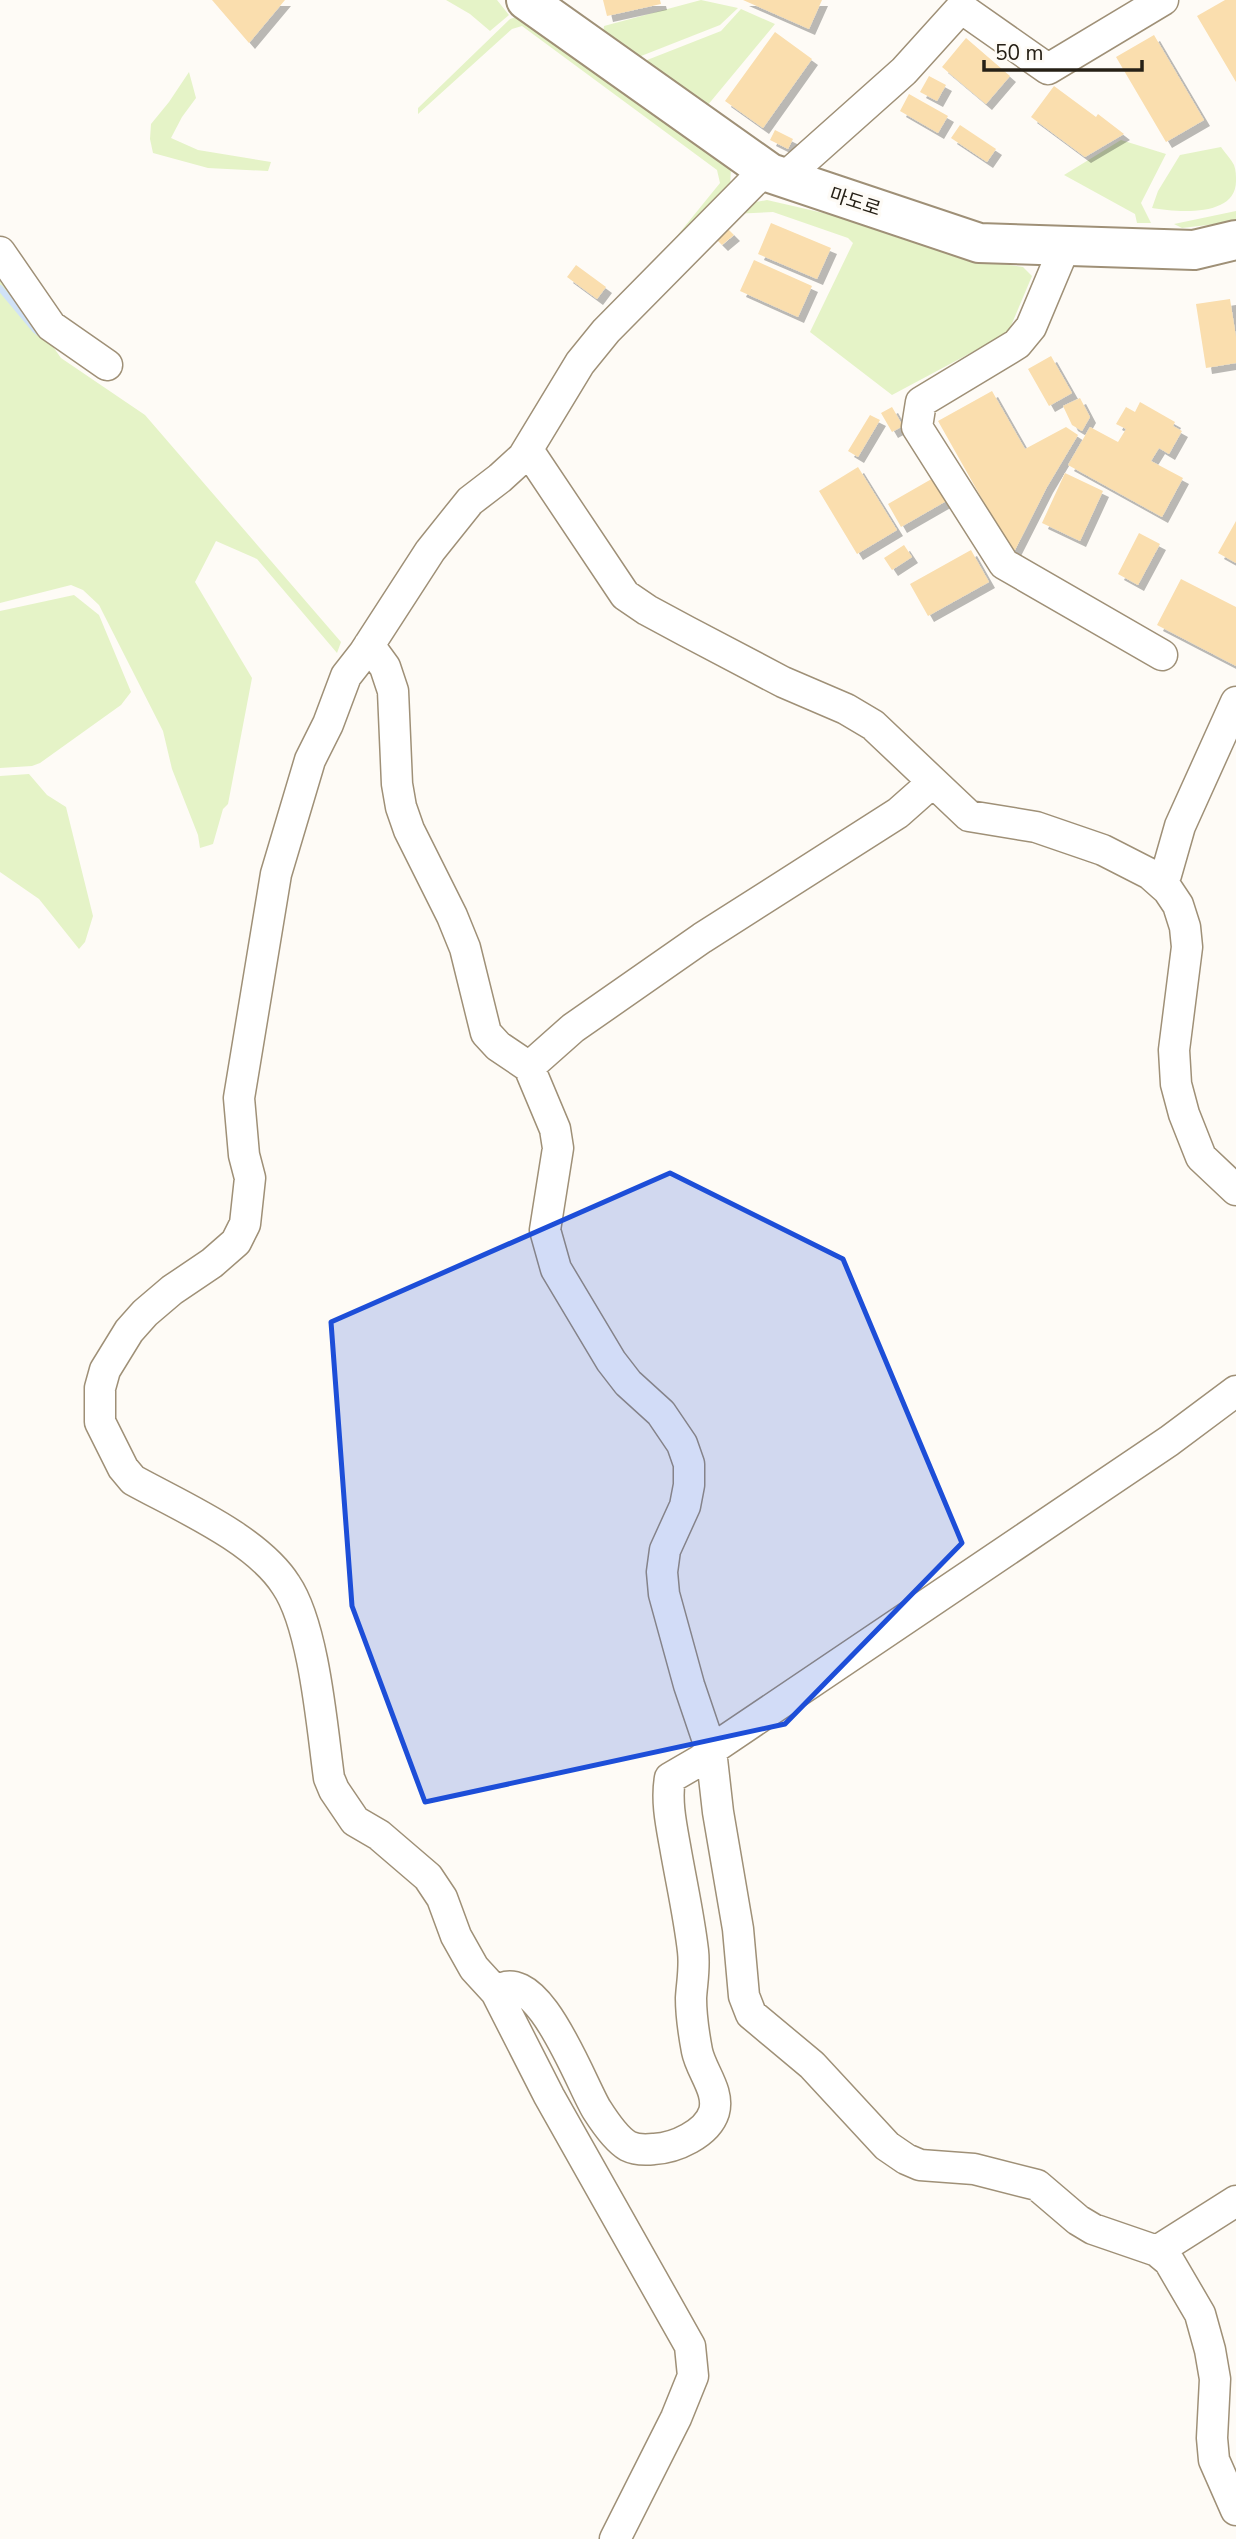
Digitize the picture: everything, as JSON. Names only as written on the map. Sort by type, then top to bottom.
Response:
[{"type":"main road","name":"마도로","points":[[526,0],[775,174],[979,243],[1194,250],[1236,240]]},
{"type":"street","points":[[615,2539],[689,2387],[693,2376],[690,2346],[550,2096],[496,1992],[474,1968],[456,1936],[442,1898],[428,1877],[379,1835],[355,1821],[334,1790],[329,1778],[307,1641],[296,1605],[286,1584],[269,1564],[233,1535],[132,1480],[100,1422],[100,1388],[106,1370],[145,1312],[172,1290],[212,1264],[236,1242],[245,1224],[250,1178],[244,1155],[239,1098],[276,874],[310,761],[346,677],[430,551],[470,502],[500,478],[528,450],[580,363],[711,222],[904,71],[961,8],[1048,69],[1163,0]]},
{"type":"street","points":[[1065,246],[1031,327],[1017,344],[922,402],[917,427],[1004,564],[1162,654]]},
{"type":"street","points":[[0,252],[51,326],[107,365]]},
{"type":"street","points":[[528,450],[625,595],[647,610],[783,682],[846,709],[873,724],[969,816],[1036,827],[1103,850],[1150,874],[1168,890],[1178,905],[1187,947],[1174,1051],[1179,1094],[1184,1114],[1202,1157],[1236,1190]]},
{"type":"street","points":[[369,645],[385,667],[393,691],[397,784],[409,830],[465,948],[486,1033],[498,1046],[529,1067],[555,1129],[558,1148],[545,1230],[556,1269],[611,1361],[628,1383],[661,1413],[682,1444],[689,1464],[685,1506],[666,1550],[662,1572],[664,1594],[711,1750],[718,1812],[738,1929],[744,1996],[751,2014],[812,2066],[887,2146],[906,2159],[920,2165],[974,2169],[1037,2185],[1078,2220],[1093,2229],[1157,2251],[1169,2261],[1199,2314],[1210,2350],[1215,2379],[1212,2438],[1214,2460],[1236,2510]]},
{"type":"street","points":[[1158,881],[1166,875],[1180,826],[1236,702]]},
{"type":"street","points":[[529,1067],[573,1028],[702,938],[898,813],[933,782]]},
{"type":"street","points":[[496,1992],[506,1987],[521,1990],[551,2018],[596,2109],[629,2147],[640,2150],[663,2149],[684,2142],[703,2127],[713,2114],[715,2102],[697,2054],[691,1999],[695,1976],[693,1951],[670,1814],[670,1778],[701,1760],[711,1750],[1169,1440],[1236,1391]]},
{"type":"street","points":[[1157,2251],[1236,2201]]},
{"type":"highlighted area","points":[[670,1173],[843,1259],[962,1543],[785,1724],[425,1802],[352,1606],[331,1322]]},
{"type":"green space","points":[[446,0],[497,0],[509,15],[490,31],[470,14]]},
{"type":"green space","points":[[701,0],[738,8],[720,25],[636,58],[603,34],[604,26]]},
{"type":"green space","points":[[741,9],[775,24],[707,106],[642,62],[721,31]]},
{"type":"green space","points":[[519,16],[731,168],[730,188],[664,252],[720,183],[717,170],[522,26],[512,29],[418,114],[418,108],[510,19]]},
{"type":"green space","points":[[189,72],[196,98],[171,138],[198,150],[271,162],[268,171],[208,168],[153,153],[151,124]]},
{"type":"green space","points":[[1121,140],[1166,154],[1141,203],[1151,223],[1137,223],[1135,214],[1064,175]]},
{"type":"green space","points":[[1221,147],[1233,163],[1236,173],[1233,193],[1226,201],[1203,210],[1152,208],[1158,191],[1180,155]]},
{"type":"green space","points":[[767,200],[936,239],[989,262],[1023,267],[1032,276],[1008,333],[892,395],[810,332],[853,243],[848,238],[773,212],[732,214],[750,203]]},
{"type":"green space","points":[[1236,211],[1236,221],[1233,222],[1182,228],[1174,224]]},
{"type":"green space","points":[[0,278],[13,290],[61,358],[145,415],[341,642],[337,653],[257,559],[216,541],[195,582],[252,678],[228,804],[223,809],[213,844],[200,848],[198,835],[172,769],[163,731],[99,605],[83,590],[71,585],[0,603]]},
{"type":"green space","points":[[74,595],[99,615],[131,692],[121,705],[40,763],[0,768],[0,611]]},
{"type":"green space","points":[[29,774],[47,795],[66,807],[93,916],[85,942],[79,949],[39,899],[0,872],[0,776]]},
{"type":"building","points":[[212,0],[285,0],[249,43]]},
{"type":"building","points":[[603,0],[660,0],[661,4],[607,16]]},
{"type":"building","points":[[743,0],[822,0],[809,29]]},
{"type":"building","points":[[1225,0],[1236,0],[1236,82],[1197,16]]},
{"type":"building","points":[[775,32],[812,59],[763,128],[725,101]]},
{"type":"building","points":[[1154,35],[1204,120],[1166,142],[1116,57]]},
{"type":"building","points":[[966,38],[1010,76],[986,104],[942,67]]},
{"type":"building","points":[[929,76],[946,85],[937,101],[920,92]]},
{"type":"building","points":[[1054,86],[1124,134],[1085,157],[1031,117]]},
{"type":"building","points":[[909,94],[948,116],[938,133],[900,111]]},
{"type":"building","points":[[960,125],[996,149],[987,162],[951,138]]},
{"type":"building","points":[[775,130],[793,139],[788,149],[770,140]]},
{"type":"building","points":[[771,223],[831,248],[817,279],[758,254]]},
{"type":"building","points":[[728,229],[734,235],[722,245],[716,239]]},
{"type":"building","points":[[754,260],[812,286],[798,317],[740,291]]},
{"type":"building","points":[[576,265],[606,287],[597,299],[567,277]]},
{"type":"building","points":[[1230,299],[1236,337],[1236,363],[1206,368],[1196,304]]},
{"type":"building","points":[[1051,356],[1072,393],[1049,406],[1028,369]]},
{"type":"building","points":[[992,391],[1025,449],[1066,427],[1078,435],[1047,487],[1013,554],[938,421]]},
{"type":"building","points":[[1080,398],[1090,417],[1082,431],[1072,425],[1063,406]]},
{"type":"building","points":[[1140,402],[1175,422],[1173,426],[1182,431],[1169,454],[1159,448],[1151,461],[1183,478],[1162,517],[1068,465],[1090,427],[1118,442],[1126,429],[1116,424],[1126,407],[1135,412]]},
{"type":"building","points":[[892,407],[903,426],[892,432],[881,413]]},
{"type":"building","points":[[870,415],[880,420],[858,457],[848,451]]},
{"type":"building","points":[[858,467],[897,530],[857,554],[819,491]]},
{"type":"building","points":[[1065,473],[1103,491],[1080,541],[1042,523]]},
{"type":"building","points":[[935,477],[948,500],[901,527],[888,504]]},
{"type":"building","points":[[1236,521],[1236,563],[1218,553]]},
{"type":"building","points":[[1139,533],[1160,544],[1138,585],[1118,574]]},
{"type":"building","points":[[904,545],[912,557],[892,570],[884,558]]},
{"type":"building","points":[[971,550],[989,582],[928,616],[910,584]]},
{"type":"building","points":[[1181,579],[1236,607],[1236,666],[1157,625]]},
{"type":"waterway","points":[[0,288],[43,336]]}]
